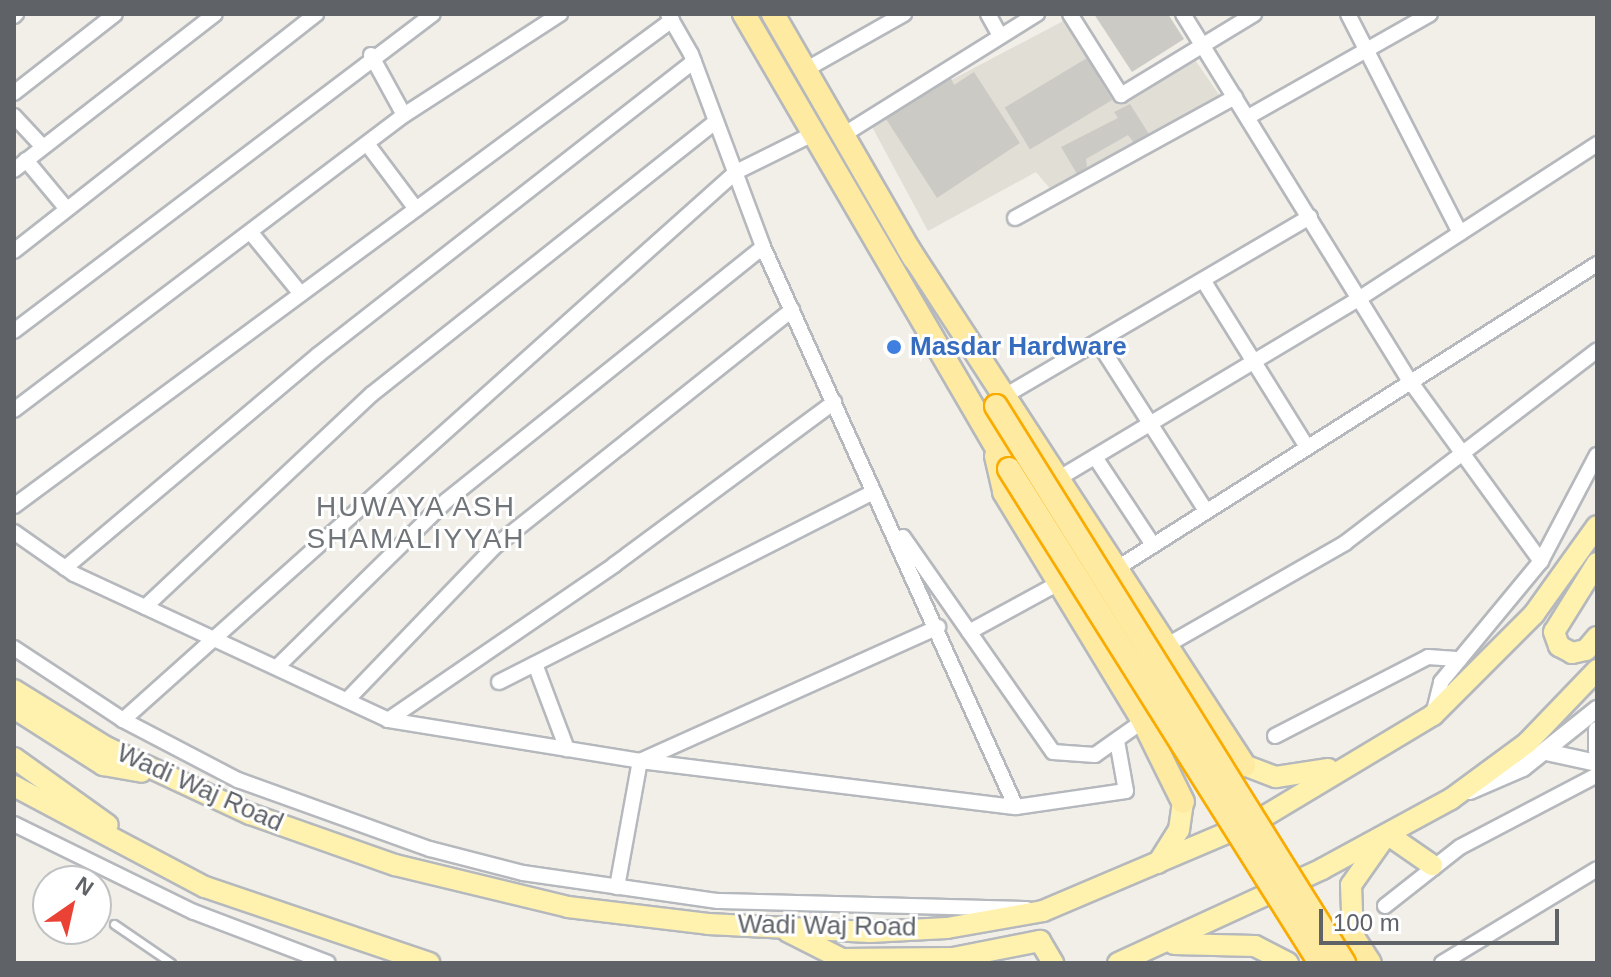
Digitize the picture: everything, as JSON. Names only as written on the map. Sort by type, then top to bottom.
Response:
[{"type":"highway","points":[[744,14],[993,443],[1320,963]]},
{"type":"highway","points":[[773,14],[908,248],[1344,963]]},
{"type":"highway","points":[[1002,400],[1061,477],[1244,765]]},
{"type":"highway","points":[[993,443],[1004,492],[1057,584],[1143,721],[1183,802]]},
{"type":"highway","points":[[1353,937],[1370,963]]},
{"type":"main road","name":"Wadi Waj Road","points":[[14,690],[106,747],[250,814],[395,865],[568,907],[780,927],[947,928],[1043,911],[1260,819],[1433,715],[1534,614],[1597,526]]},
{"type":"main road","points":[[1597,563],[1554,632],[1559,646],[1572,653],[1586,650],[1597,637]]},
{"type":"main road","points":[[1118,963],[1141,958],[1451,799],[1538,733],[1597,670]]},
{"type":"main road","points":[[14,708],[103,765],[173,778]]},
{"type":"main road","points":[[14,758],[148,857]]},
{"type":"main road","points":[[1244,765],[1276,777],[1351,762]]},
{"type":"main road","points":[[14,786],[205,887],[429,963]]},
{"type":"main road","points":[[1158,863],[1179,830],[1183,802]]},
{"type":"main road","points":[[1387,834],[1432,865]]},
{"type":"main road","points":[[1353,937],[1351,885],[1387,834]]},
{"type":"main road","points":[[780,927],[842,959],[953,958],[1040,941],[1053,963]]},
{"type":"main road","points":[[1166,944],[1255,946],[1288,963]]},
{"type":"street","points":[[14,93],[115,14]]},
{"type":"street","points":[[14,170],[215,14]]},
{"type":"street","points":[[14,251],[316,14]]},
{"type":"street","points":[[14,331],[371,55],[433,14]]},
{"type":"street","points":[[14,410],[252,234],[404,115],[560,14]]},
{"type":"street","points":[[805,70],[904,14]]},
{"type":"street","points":[[988,14],[999,34]]},
{"type":"street","points":[[843,135],[999,34],[1037,14]]},
{"type":"street","points":[[1070,14],[1121,95],[1254,14]]},
{"type":"street","points":[[1183,14],[1410,381],[1541,561]]},
{"type":"street","points":[[1348,14],[1460,233]]},
{"type":"street","points":[[1248,117],[1430,14]]},
{"type":"street","points":[[14,506],[670,17],[694,61],[763,247],[938,627],[1016,807]]},
{"type":"street","points":[[371,55],[404,115]]},
{"type":"street","points":[[65,568],[318,355],[694,61]]},
{"type":"street","points":[[1015,218],[1235,97]]},
{"type":"street","points":[[14,116],[43,147]]},
{"type":"street","points":[[145,607],[372,394],[716,121]]},
{"type":"street","points":[[123,720],[211,637],[736,172],[813,134]]},
{"type":"street","points":[[1061,477],[1360,298],[1597,144]]},
{"type":"street","points":[[368,145],[416,209]]},
{"type":"street","points":[[26,160],[66,208]]},
{"type":"street","points":[[1002,400],[1310,217]]},
{"type":"street","points":[[252,234],[301,294]]},
{"type":"street","points":[[277,667],[446,501],[763,247]]},
{"type":"street","points":[[1119,567],[1597,264]]},
{"type":"street","points":[[1203,280],[1307,447]]},
{"type":"street","points":[[347,700],[494,547],[792,310]]},
{"type":"street","points":[[1098,342],[1206,511]]},
{"type":"street","points":[[1169,644],[1345,543],[1597,350]]},
{"type":"street","points":[[388,720],[614,565],[834,402]]},
{"type":"street","points":[[1433,715],[1441,682],[1541,561],[1597,455]]},
{"type":"street","points":[[1095,457],[1153,545]]},
{"type":"street","points":[[877,497],[1053,752],[1095,755],[1143,721]]},
{"type":"street","points":[[499,682],[877,497]]},
{"type":"street","points":[[14,532],[65,568],[388,720],[640,761],[1016,807],[1126,791],[1117,741]]},
{"type":"street","points":[[969,632],[1057,584]]},
{"type":"street","points":[[640,761],[938,627]]},
{"type":"street","points":[[14,648],[123,720],[238,780],[331,816],[510,870],[617,887],[823,908],[953,903],[1043,911]]},
{"type":"street","points":[[1275,736],[1428,657],[1460,659]]},
{"type":"street","points":[[535,664],[567,749]]},
{"type":"street","points":[[1451,799],[1546,752],[1597,709]]},
{"type":"street","points":[[1597,730],[1597,751]]},
{"type":"street","points":[[1546,752],[1597,763]]},
{"type":"street","points":[[617,887],[640,761]]},
{"type":"street","points":[[1385,906],[1432,865],[1597,775]]},
{"type":"street","points":[[14,824],[276,947],[328,963]]},
{"type":"street","points":[[1442,963],[1597,869]]},
{"type":"street","points":[[276,947],[293,963]]},
{"type":"lane","points":[[114,924],[171,963]]},
{"type":"shaded area","points":[[1065,20],[1119,102],[1195,60],[1220,96],[1053,192],[1036,172],[928,231],[870,123]]},
{"type":"building","points":[[1094,14],[1168,14],[1184,39],[1132,72]]},
{"type":"building","points":[[1087,58],[1112,100],[1030,149],[1005,107]]},
{"type":"building","points":[[974,72],[1020,143],[937,198],[886,119],[951,78],[954,85]]},
{"type":"building","points":[[1130,104],[1149,134],[1134,143],[1128,135],[1086,159],[1087,167],[1077,174],[1061,147],[1118,118],[1114,112]]},
{"type":"place","name":"Masdar Hardware","points":[[894,347]]},
{"type":"district","name":"HUWAYA ASH SHAMALIYYAH","points":[[416,523]]}]
